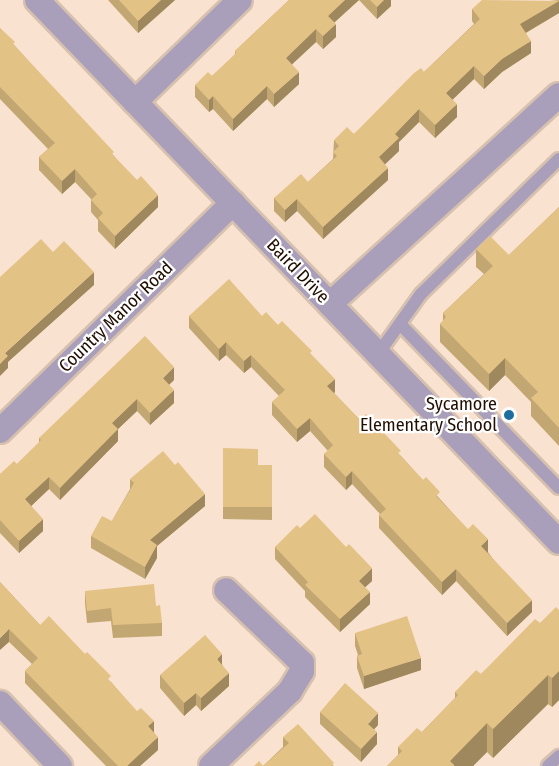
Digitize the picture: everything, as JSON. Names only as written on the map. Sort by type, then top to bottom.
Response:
[{"type":"street","name":"Baird Drive","points":[[37,0],[559,542]]},
{"type":"street","points":[[135,102],[240,0]]},
{"type":"street","points":[[330,304],[559,95]]},
{"type":"street","name":"Country Manor Road","points":[[0,431],[233,203]]},
{"type":"street","points":[[211,766],[290,691],[302,671],[302,663],[226,590]]},
{"type":"street","points":[[0,703],[60,766]]},
{"type":"lane","points":[[378,354],[421,294],[559,159]]},
{"type":"lane","points":[[400,324],[559,488]]},
{"type":"lane","points":[[549,766],[559,756]]},
{"type":"building","points":[[119,0],[161,0],[138,21]]},
{"type":"building","points":[[289,0],[345,0],[328,16],[336,24],[323,36],[316,29],[286,58],[299,72],[274,94],[267,86],[233,119],[213,96],[209,100],[195,85],[208,72],[212,76]]},
{"type":"building","points":[[370,0],[384,0],[377,7]]},
{"type":"building","points":[[482,0],[559,1],[520,24],[531,41],[502,59],[484,76],[474,66],[446,93],[457,104],[435,125],[419,109],[395,134],[399,138],[379,157],[388,168],[323,227],[297,199],[285,210],[274,198],[301,174],[308,182],[337,156],[333,152],[339,146],[334,140],[347,127],[354,134],[414,73],[421,68],[424,72],[480,19],[472,9]]},
{"type":"building","points":[[0,28],[114,152],[112,154],[137,180],[141,176],[158,195],[115,236],[98,218],[103,213],[91,200],[97,194],[75,169],[62,181],[39,157],[55,143],[0,87]]},
{"type":"building","points":[[559,207],[559,428],[531,398],[538,392],[505,358],[489,374],[440,324],[446,317],[443,313],[493,266],[476,249],[490,236],[509,255]]},
{"type":"building","points":[[41,239],[53,252],[64,241],[94,272],[5,353],[8,356],[0,364],[0,277]]},
{"type":"building","points":[[229,279],[262,316],[266,312],[278,325],[282,321],[312,351],[310,353],[335,379],[327,386],[360,420],[366,414],[401,451],[398,453],[423,480],[426,477],[440,492],[436,496],[468,529],[473,524],[488,539],[481,546],[532,600],[507,623],[456,569],[442,582],[379,515],[386,509],[352,471],[346,477],[324,454],[333,445],[310,418],[297,429],[272,402],[285,390],[251,355],[244,361],[226,342],[219,349],[189,316]]},
{"type":"building","points":[[145,336],[174,367],[163,378],[174,390],[150,413],[137,399],[112,423],[118,429],[60,488],[49,477],[25,499],[43,519],[19,541],[0,520],[0,474],[14,461],[17,464],[41,440],[39,438]]},
{"type":"building","points":[[223,448],[258,449],[258,465],[272,465],[272,507],[223,507]]},
{"type":"building","points":[[163,451],[175,465],[178,462],[205,494],[150,540],[157,545],[145,567],[91,536],[102,516],[112,521],[134,483],[130,479]]},
{"type":"building","points":[[315,514],[346,547],[349,544],[372,568],[359,581],[370,592],[340,619],[305,585],[308,582],[275,547],[297,525],[300,528]]},
{"type":"building","points":[[0,582],[40,625],[49,616],[85,654],[87,652],[111,676],[108,679],[137,711],[141,708],[154,721],[148,726],[158,737],[127,766],[118,766],[25,671],[38,658],[9,629],[0,638]]},
{"type":"building","points":[[154,584],[156,606],[160,605],[162,623],[113,625],[111,608],[87,611],[85,591]]},
{"type":"building","points":[[556,607],[559,610],[559,671],[552,678],[548,675],[493,729],[487,723],[450,761],[454,766],[387,766],[402,751],[398,747],[417,728],[422,732],[458,695],[455,692],[476,670],[481,674],[535,619],[540,623]]},
{"type":"building","points":[[407,616],[421,658],[364,676],[357,656],[362,654],[355,633]]},
{"type":"building","points":[[205,635],[222,654],[217,659],[229,673],[201,698],[196,693],[184,703],[160,675]]},
{"type":"building","points":[[345,683],[378,713],[368,724],[377,732],[361,749],[320,712]]},
{"type":"building","points":[[298,724],[334,763],[331,766],[263,766],[289,743],[283,737]]},
{"type":"place","name":"Sycamore Elementary School","points":[[509,415]]}]
